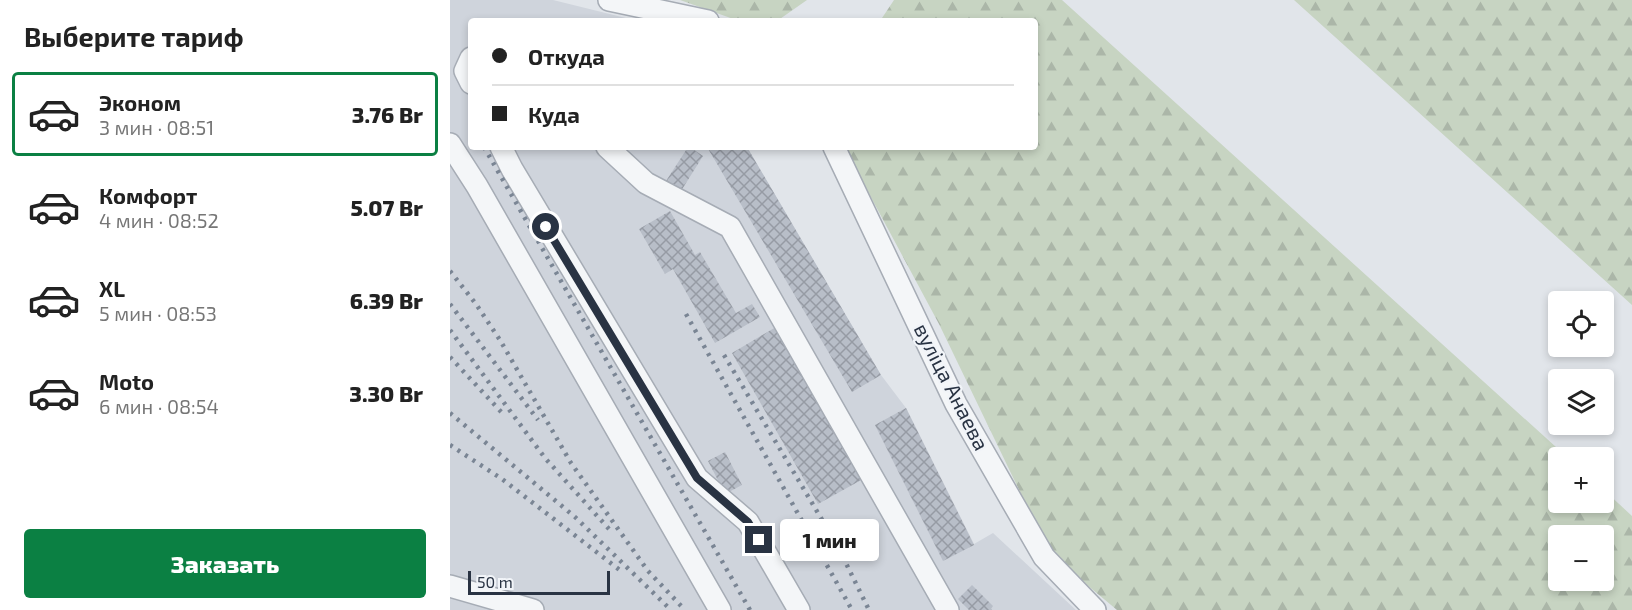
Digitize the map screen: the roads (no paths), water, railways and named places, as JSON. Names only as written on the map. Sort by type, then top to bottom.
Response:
[{"type":"lane","points":[[609,0],[694,18]]},
{"type":"lane","points":[[450,144],[477,186],[720,610]]},
{"type":"lane","points":[[502,150],[697,478],[748,522],[800,610]]},
{"type":"lane","name":"вуліца Анаева","points":[[835,150],[962,414],[1044,557],[1095,610]]},
{"type":"lane","points":[[629,155],[646,183],[730,226],[948,610]]},
{"type":"lane","points":[[450,586],[533,610]]},
{"type":"railway","points":[[486,150],[750,610]]},
{"type":"railway","points":[[450,271],[500,340],[571,463],[648,571],[685,610]]},
{"type":"railway","points":[[450,304],[538,420]]},
{"type":"railway","points":[[686,314],[852,610]]},
{"type":"railway","points":[[450,330],[545,458],[609,529]]},
{"type":"railway","points":[[724,355],[837,545],[869,610]]},
{"type":"railway","points":[[450,357],[505,416]]},
{"type":"railway","points":[[450,413],[575,517],[671,610]]},
{"type":"railway","points":[[450,445],[502,479],[621,571]]}]
